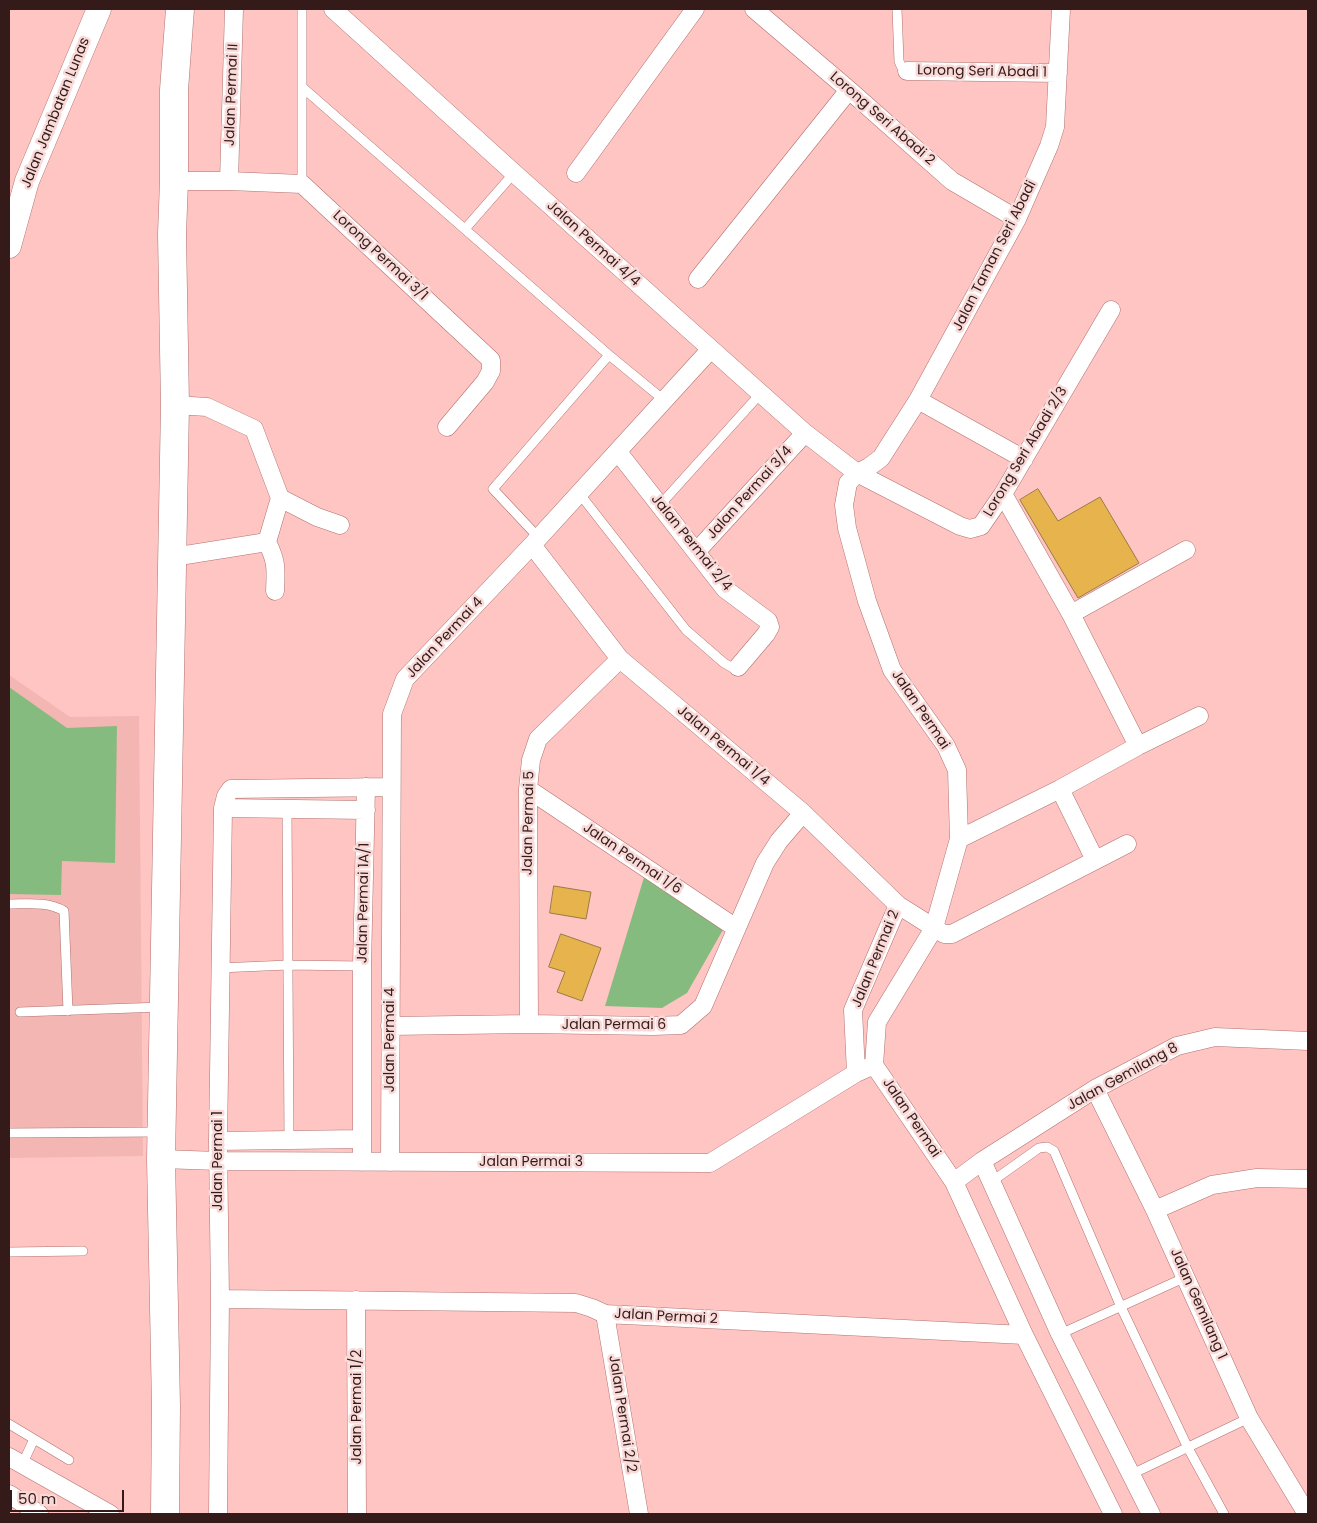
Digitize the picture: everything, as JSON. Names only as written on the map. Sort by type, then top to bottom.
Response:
[{"type":"main road","name":"Jalan Jambatan Lunas","points":[[9,246],[27,181],[99,9]]},
{"type":"main road","points":[[165,1514],[166,1406],[161,1132],[175,405],[172,234],[174,90],[180,9]]},
{"type":"street","name":"Jalan Permai II","points":[[229,181],[234,9]]},
{"type":"street","name":"Jalan Permai 4/4","points":[[333,9],[710,350],[761,393],[804,433],[857,473]]},
{"type":"street","points":[[576,173],[695,9]]},
{"type":"street","name":"Lorong Seri Abadi 2","points":[[754,9],[952,181],[1017,219]]},
{"type":"street","name":"Jalan Taman Seri Abadi","points":[[857,473],[881,458],[918,400],[1017,219],[1049,146],[1055,127],[1061,9]]},
{"type":"street","name":"Lorong Seri Abadi 1","points":[[906,72],[1058,73]]},
{"type":"street","points":[[698,278],[849,90]]},
{"type":"street","points":[[174,181],[302,184]]},
{"type":"street","name":"Lorong Permai 3/1","points":[[302,184],[491,360],[491,371],[485,382],[447,428]]},
{"type":"street","name":"Lorong Seri Abadi 2/3","points":[[857,473],[960,526],[970,529],[980,526],[1003,494],[1110,310]]},
{"type":"street","name":"Jalan Permai 4","points":[[390,1162],[392,714],[405,680],[618,452],[710,350]]},
{"type":"street","points":[[918,400],[1024,459]]},
{"type":"street","points":[[175,405],[207,406],[254,429],[280,498],[267,542],[273,553],[276,566],[274,592]]},
{"type":"street","name":"Jalan Permai 3/4","points":[[696,552],[804,433]]},
{"type":"street","name":"Jalan Permai 2/4","points":[[618,452],[725,589],[768,620],[770,627],[766,634],[738,667]]},
{"type":"street","name":"Jalan Permai","points":[[857,473],[848,483],[844,505],[847,528],[867,601],[892,670],[946,746],[957,770],[958,839],[934,928],[877,1022],[874,1065],[954,1182],[1024,1335],[1113,1514]]},
{"type":"street","points":[[1003,494],[1072,614],[1138,746]]},
{"type":"street","points":[[280,498],[340,525]]},
{"type":"street","name":"Jalan Permai 1/4","points":[[535,541],[620,659],[803,813],[898,905],[934,928]]},
{"type":"street","points":[[173,557],[267,542]]},
{"type":"street","points":[[1072,614],[1186,550]]},
{"type":"street","name":"Jalan Permai 5","points":[[528,1024],[528,789],[531,760],[538,739],[620,659]]},
{"type":"street","points":[[958,839],[1060,789],[1138,746],[1199,716]]},
{"type":"street","points":[[366,810],[223,808],[226,796],[231,789],[391,786]]},
{"type":"street","name":"Jalan Permai 1A/1","points":[[362,1162],[362,966],[366,787]]},
{"type":"street","name":"Jalan Permai 1/6","points":[[528,789],[736,928]]},
{"type":"street","points":[[1060,789],[1095,860]]},
{"type":"street","name":"Jalan Permai 1","points":[[218,1514],[220,1299],[218,1162],[219,968],[223,808]]},
{"type":"street","name":"Jalan Permai 6","points":[[390,1026],[528,1024],[681,1025],[703,1006],[765,863],[779,841],[803,813]]},
{"type":"street","points":[[934,928],[944,934],[952,934],[1127,844]]},
{"type":"street","name":"Jalan Permai 2","points":[[856,1073],[853,1010],[898,905]]},
{"type":"street","name":"Jalan Gemilang 8","points":[[954,1182],[982,1161],[1095,1089],[1177,1046],[1216,1038],[1308,1040]]},
{"type":"street","name":"Jalan Permai 3","points":[[161,1159],[218,1162],[710,1163],[856,1073],[874,1065]]},
{"type":"street","name":"Jalan Gemilang 1","points":[[1095,1089],[1155,1210],[1249,1418],[1307,1514]]},
{"type":"street","points":[[218,1141],[361,1139]]},
{"type":"street","points":[[982,1161],[1060,1334],[1130,1476],[1151,1514]]},
{"type":"street","points":[[1155,1210],[1212,1185],[1257,1178],[1308,1179]]},
{"type":"street","name":"Jalan Permai 2","points":[[220,1299],[576,1303],[605,1314],[1024,1335]]},
{"type":"street","name":"Jalan Permai 1/2","points":[[356,1300],[357,1514]]},
{"type":"street","name":"Jalan Permai 2/2","points":[[605,1314],[638,1514]]},
{"type":"street","points":[[15,1461],[110,1514]]},
{"type":"street","points":[[9,1494],[39,1514]]},
{"type":"lane","points":[[302,9],[302,184]]},
{"type":"lane","points":[[897,9],[899,60],[906,72]]},
{"type":"lane","points":[[302,86],[609,355],[665,401]]},
{"type":"lane","points":[[465,228],[514,173]]},
{"type":"lane","points":[[535,541],[493,488],[609,355]]},
{"type":"lane","points":[[660,505],[761,393]]},
{"type":"lane","points":[[579,493],[686,630],[724,662],[733,668],[738,667]]},
{"type":"lane","points":[[287,809],[289,1140]]},
{"type":"lane","points":[[9,904],[50,904],[64,911],[68,1011]]},
{"type":"lane","points":[[219,968],[288,965],[362,966]]},
{"type":"lane","points":[[20,1012],[164,1007]]},
{"type":"lane","points":[[9,1133],[161,1132]]},
{"type":"lane","points":[[991,1182],[1039,1148],[1046,1147],[1054,1151],[1121,1307],[1188,1448],[1224,1514]]},
{"type":"lane","points":[[9,1252],[84,1251]]},
{"type":"lane","points":[[1060,1334],[1186,1277]]},
{"type":"lane","points":[[1130,1476],[1249,1418]]},
{"type":"lane","points":[[9,1424],[70,1460]]},
{"type":"lane","points":[[15,1461],[34,1439]]},
{"type":"shaded area","points":[[9,675],[70,717],[139,716],[143,1156],[9,1158]]},
{"type":"green space","points":[[9,687],[67,728],[117,726],[115,863],[62,861],[61,895],[9,894]]},
{"type":"green space","points":[[645,874],[724,928],[687,993],[662,1008],[605,1006]]},
{"type":"building","points":[[1038,489],[1058,521],[1100,497],[1139,563],[1078,598],[1020,500]]},
{"type":"building","points":[[554,886],[591,892],[586,919],[550,913]]},
{"type":"building","points":[[561,934],[601,948],[582,1001],[557,992],[565,972],[549,967]]}]
